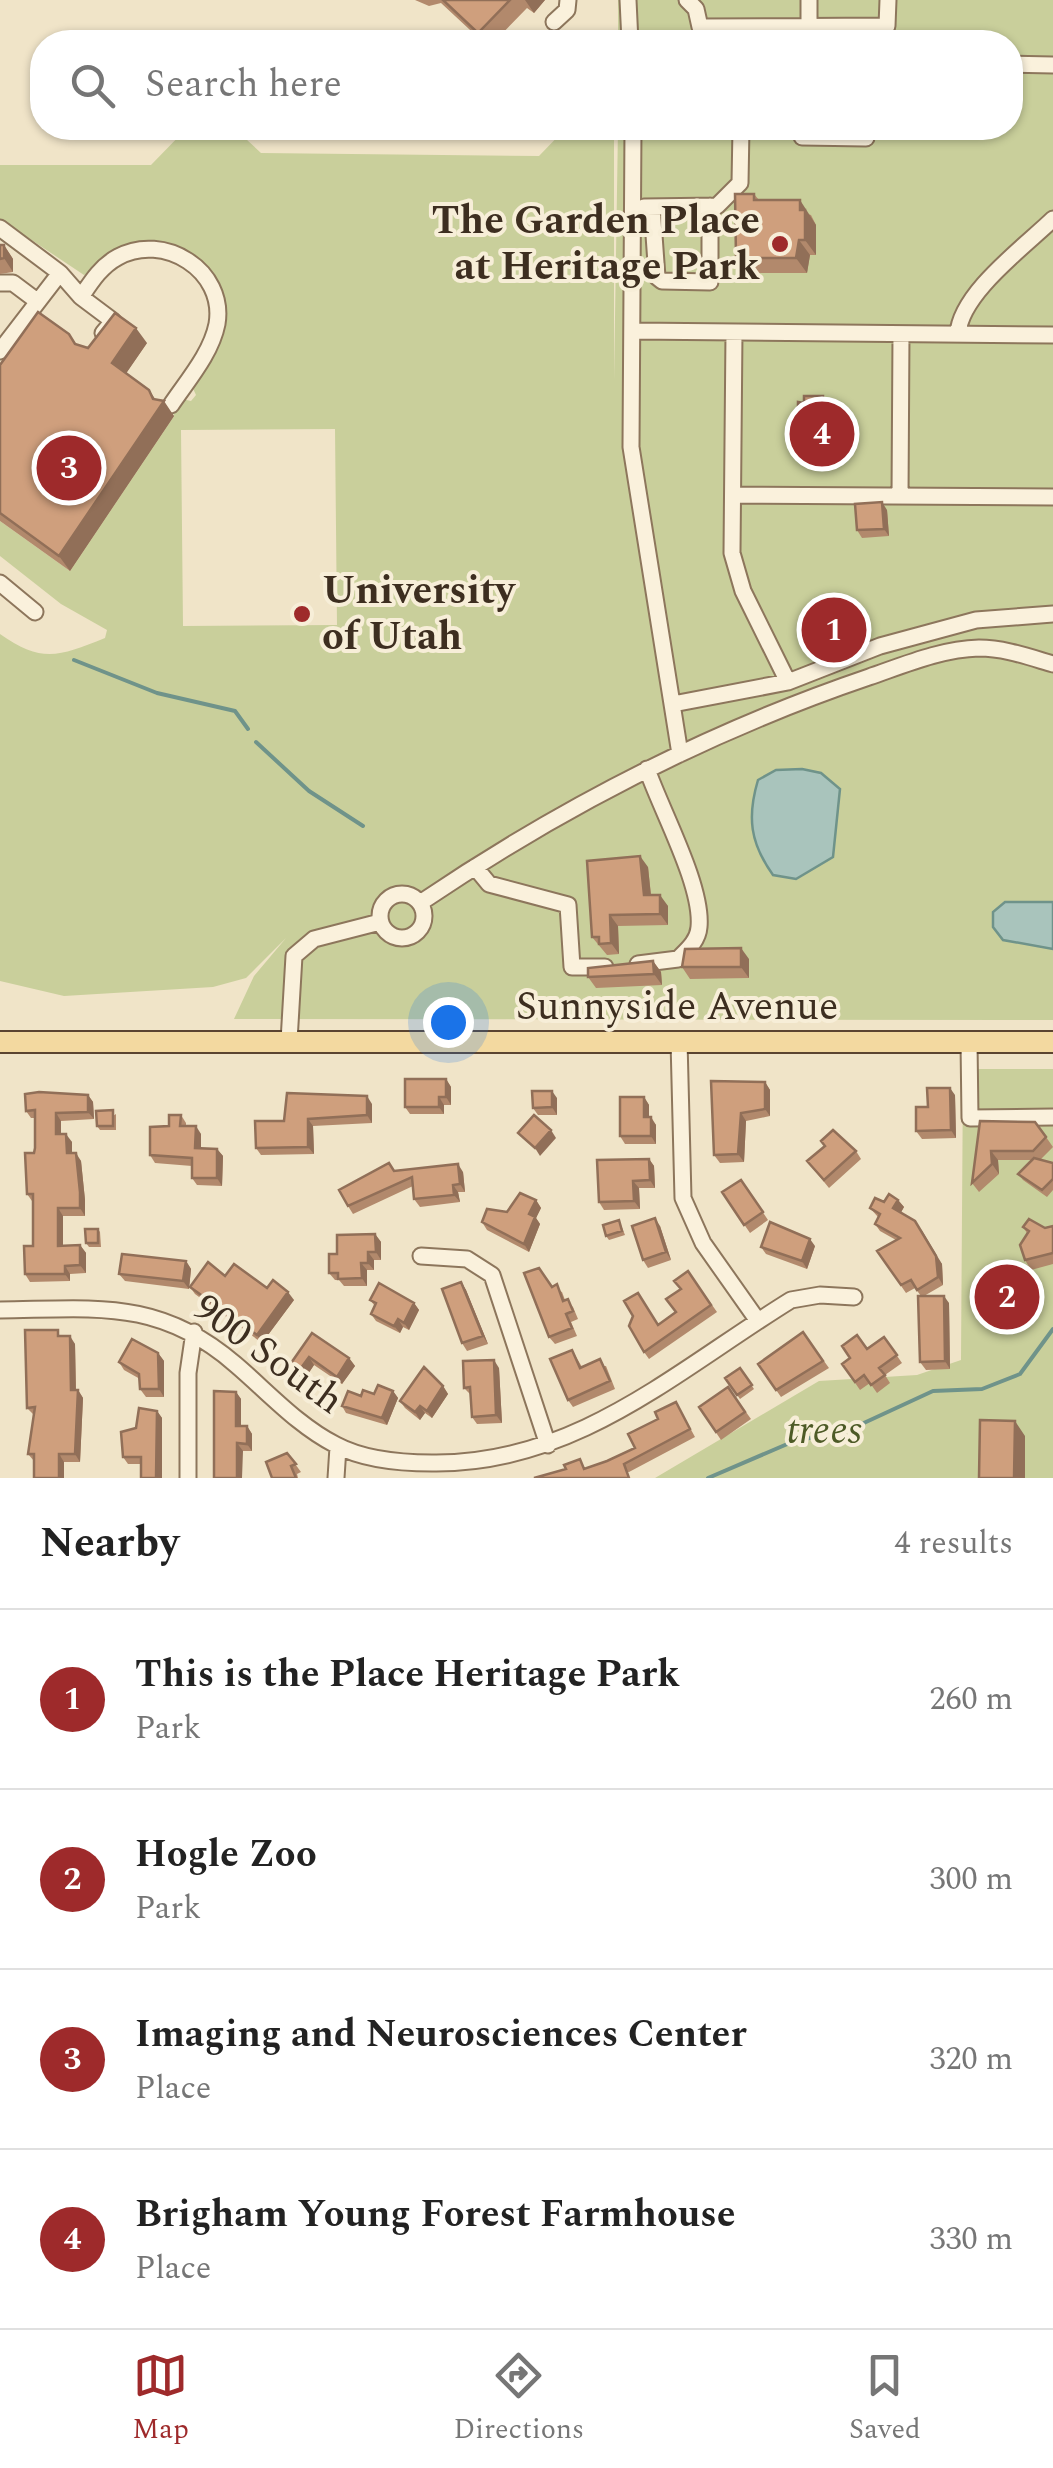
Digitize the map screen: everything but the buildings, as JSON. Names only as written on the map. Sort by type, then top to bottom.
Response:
[{"type":"main road","name":"Sunnyside Avenue","points":[[0,1042],[1053,1042]]},
{"type":"street","points":[[554,22],[567,10],[568,0]]},
{"type":"street","points":[[628,0],[629,30]]},
{"type":"street","points":[[687,0],[696,9],[700,27],[747,30]]},
{"type":"street","points":[[809,0],[809,30]]},
{"type":"street","points":[[848,30],[887,26],[888,0]]},
{"type":"street","points":[[1023,64],[1053,64]]},
{"type":"street","points":[[633,140],[631,447],[680,754]]},
{"type":"street","points":[[633,207],[718,206],[740,184],[741,140]]},
{"type":"street","points":[[652,207],[657,276],[662,281],[710,282],[710,206]]},
{"type":"street","points":[[958,334],[961,316],[971,299],[1053,219]]},
{"type":"street","points":[[0,228],[60,273],[80,297],[113,321],[90,350]]},
{"type":"street","points":[[80,297],[102,269],[137,250],[179,254],[197,266],[210,284],[217,322],[210,346],[171,406]]},
{"type":"street","points":[[3,341],[60,273]]},
{"type":"street","points":[[0,283],[13,283],[37,301]]},
{"type":"street","points":[[633,331],[1053,335]]},
{"type":"street","points":[[734,332],[732,553],[788,682]]},
{"type":"street","points":[[900,496],[901,334]]},
{"type":"street","points":[[732,495],[1053,497]]},
{"type":"street","points":[[0,584],[34,612]]},
{"type":"street","points":[[673,704],[788,682],[880,646],[976,620],[1053,614]]},
{"type":"street","points":[[420,903],[476,866],[648,769],[815,696],[936,654],[981,648],[1053,664]]},
{"type":"street","points":[[476,866],[489,884],[568,905],[570,962],[576,970],[678,959],[694,942],[700,925],[684,856],[648,769]]},
{"type":"street","points":[[407,894],[420,903],[423,923],[412,935],[392,936],[380,922],[384,904],[392,895],[407,894]]},
{"type":"street","points":[[289,1042],[294,956],[314,939],[380,922]]},
{"type":"street","points":[[679,1042],[683,1198],[704,1243],[758,1321]]},
{"type":"street","points":[[969,1042],[970,1118],[1053,1118]]},
{"type":"street","points":[[421,1256],[467,1259],[492,1275],[548,1445]]},
{"type":"street","name":"900 South","points":[[0,1310],[118,1310],[156,1315],[194,1332],[308,1428],[338,1446],[403,1463],[447,1463],[548,1445],[608,1420],[758,1321],[804,1296],[854,1297]]},
{"type":"street","points":[[188,1478],[188,1373],[194,1332]]},
{"type":"street","points":[[336,1478],[338,1446]]},
{"type":"green space","points":[[618,0],[1053,0],[1053,1020],[234,1019],[254,976],[286,938],[246,978],[213,987],[64,996],[0,981],[0,634],[28,650],[51,654],[105,638],[107,630],[61,604],[0,556],[0,521],[70,571],[174,416],[173,407],[182,399],[191,401],[196,395],[190,382],[219,311],[187,259],[163,243],[149,241],[133,246],[84,275],[0,219],[0,165],[151,165],[175,140],[247,140],[261,153],[539,156],[554,140],[614,140],[614,381],[618,140],[1023,140],[1023,30],[618,30]],"holes":[[[335,429],[337,625],[183,626],[181,430]]]},
{"type":"green space","name":"trees","points":[[963,1069],[1053,1069],[1053,1478],[655,1478],[819,1381],[917,1375],[961,1360]]},
{"type":"water","points":[[776,770],[821,773],[840,789],[833,857],[796,879],[773,875],[765,863],[755,841],[752,806],[758,780]]},
{"type":"water","points":[[1005,902],[1053,902],[1053,949],[1003,940],[993,927],[993,912]]},
{"type":"waterway","points":[[74,660],[157,693],[235,711],[248,729]]},
{"type":"waterway","points":[[256,742],[309,791],[363,826]]},
{"type":"waterway","points":[[708,1478],[792,1442],[853,1428],[933,1391],[982,1389],[1020,1374],[1053,1329]]},
{"type":"place","name":"The Garden Place at Heritage Park","points":[[780,244]]},
{"type":"place","name":"Brigham Young Forest Farmhouse","points":[[822,434]]},
{"type":"place","name":"Imaging and Neurosciences Center","points":[[69,468]]},
{"type":"place","name":"University of Utah","points":[[302,614]]},
{"type":"place","name":"This is the Place Heritage Park","points":[[834,630]]},
{"type":"place","name":"Hogle Zoo","points":[[1007,1297]]}]
